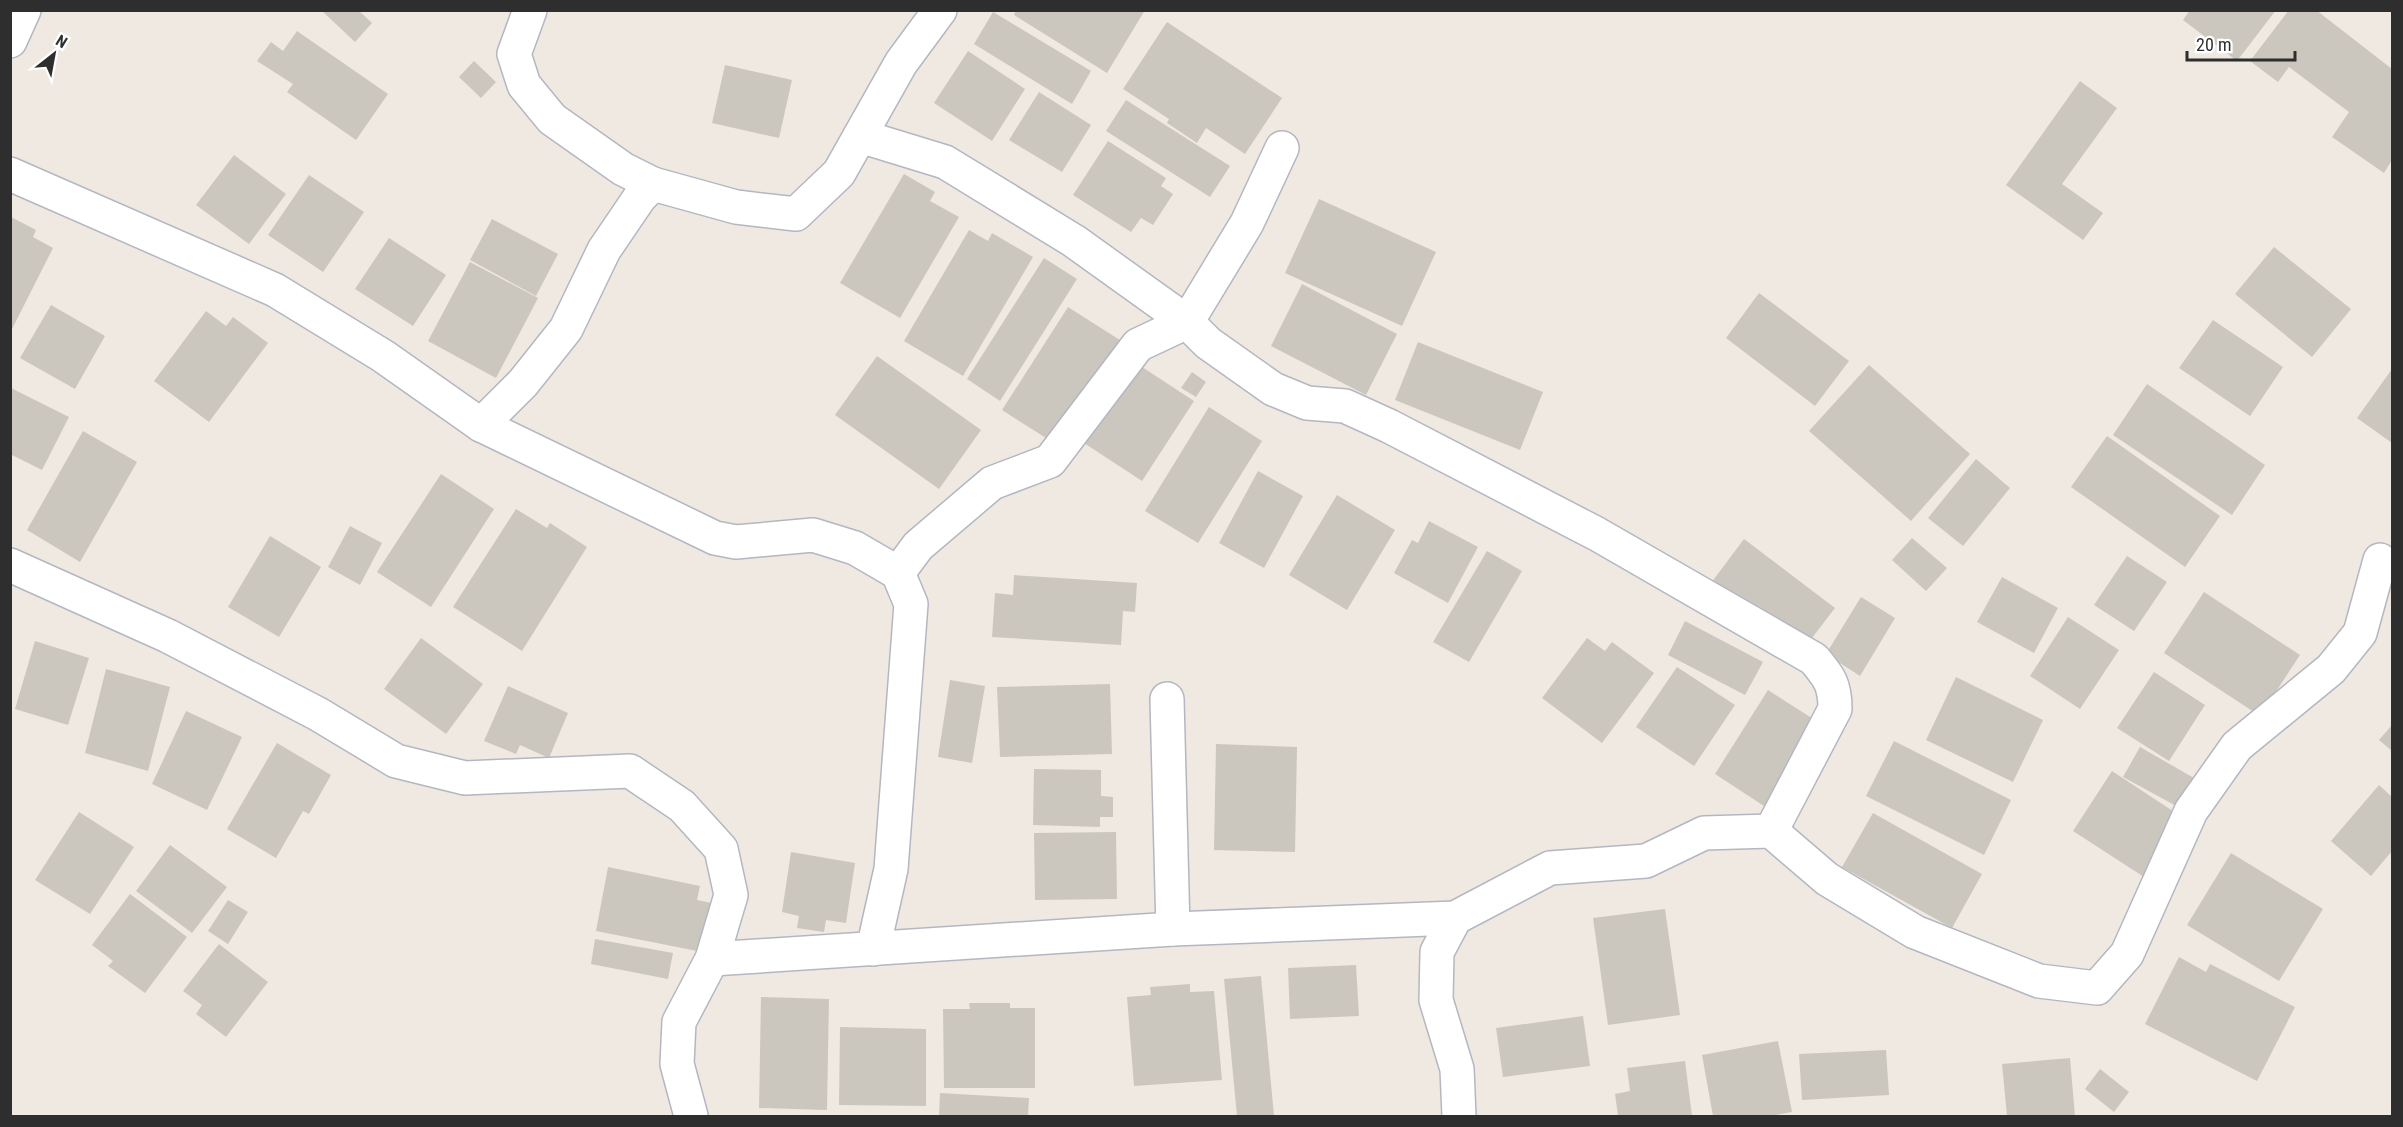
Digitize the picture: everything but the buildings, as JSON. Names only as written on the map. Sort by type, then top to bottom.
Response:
[{"type":"street","points":[[10,41],[24,10]]},
{"type":"street","points":[[530,10],[514,54],[524,85],[552,119],[623,169],[653,184],[736,207],[796,214],[839,173],[901,63],[940,10]]},
{"type":"street","points":[[860,136],[945,162],[1074,241],[1187,322],[1208,343],[1273,389],[1307,403],[1345,406],[1389,426],[1597,534],[1814,659],[1830,678],[1835,693],[1835,709],[1771,831]]},
{"type":"street","points":[[898,573],[918,546],[992,483],[1050,461],[1138,345],[1187,322],[1247,223],[1282,148]]},
{"type":"street","points":[[10,174],[275,290],[383,356],[481,425],[715,537],[736,542],[813,535],[855,548],[898,573],[911,604],[891,868],[873,948]]},
{"type":"street","points":[[481,425],[523,383],[566,329],[604,250],[640,197],[653,184]]},
{"type":"street","points":[[712,959],[1173,929],[1455,918],[1550,868],[1646,861],[1704,833],[1771,831],[1827,879],[1915,932],[2039,981],[2097,988],[2127,954],[2191,811],[2237,746],[2331,669],[2360,633],[2380,560]]},
{"type":"street","points":[[10,565],[168,636],[318,714],[396,761],[465,778],[630,771],[682,806],[721,849],[731,895],[712,959],[679,1022],[677,1064],[691,1116]]},
{"type":"street","points":[[1167,699],[1173,929]]},
{"type":"street","points":[[1455,918],[1437,952],[1436,1000],[1457,1068],[1459,1116]]}]
